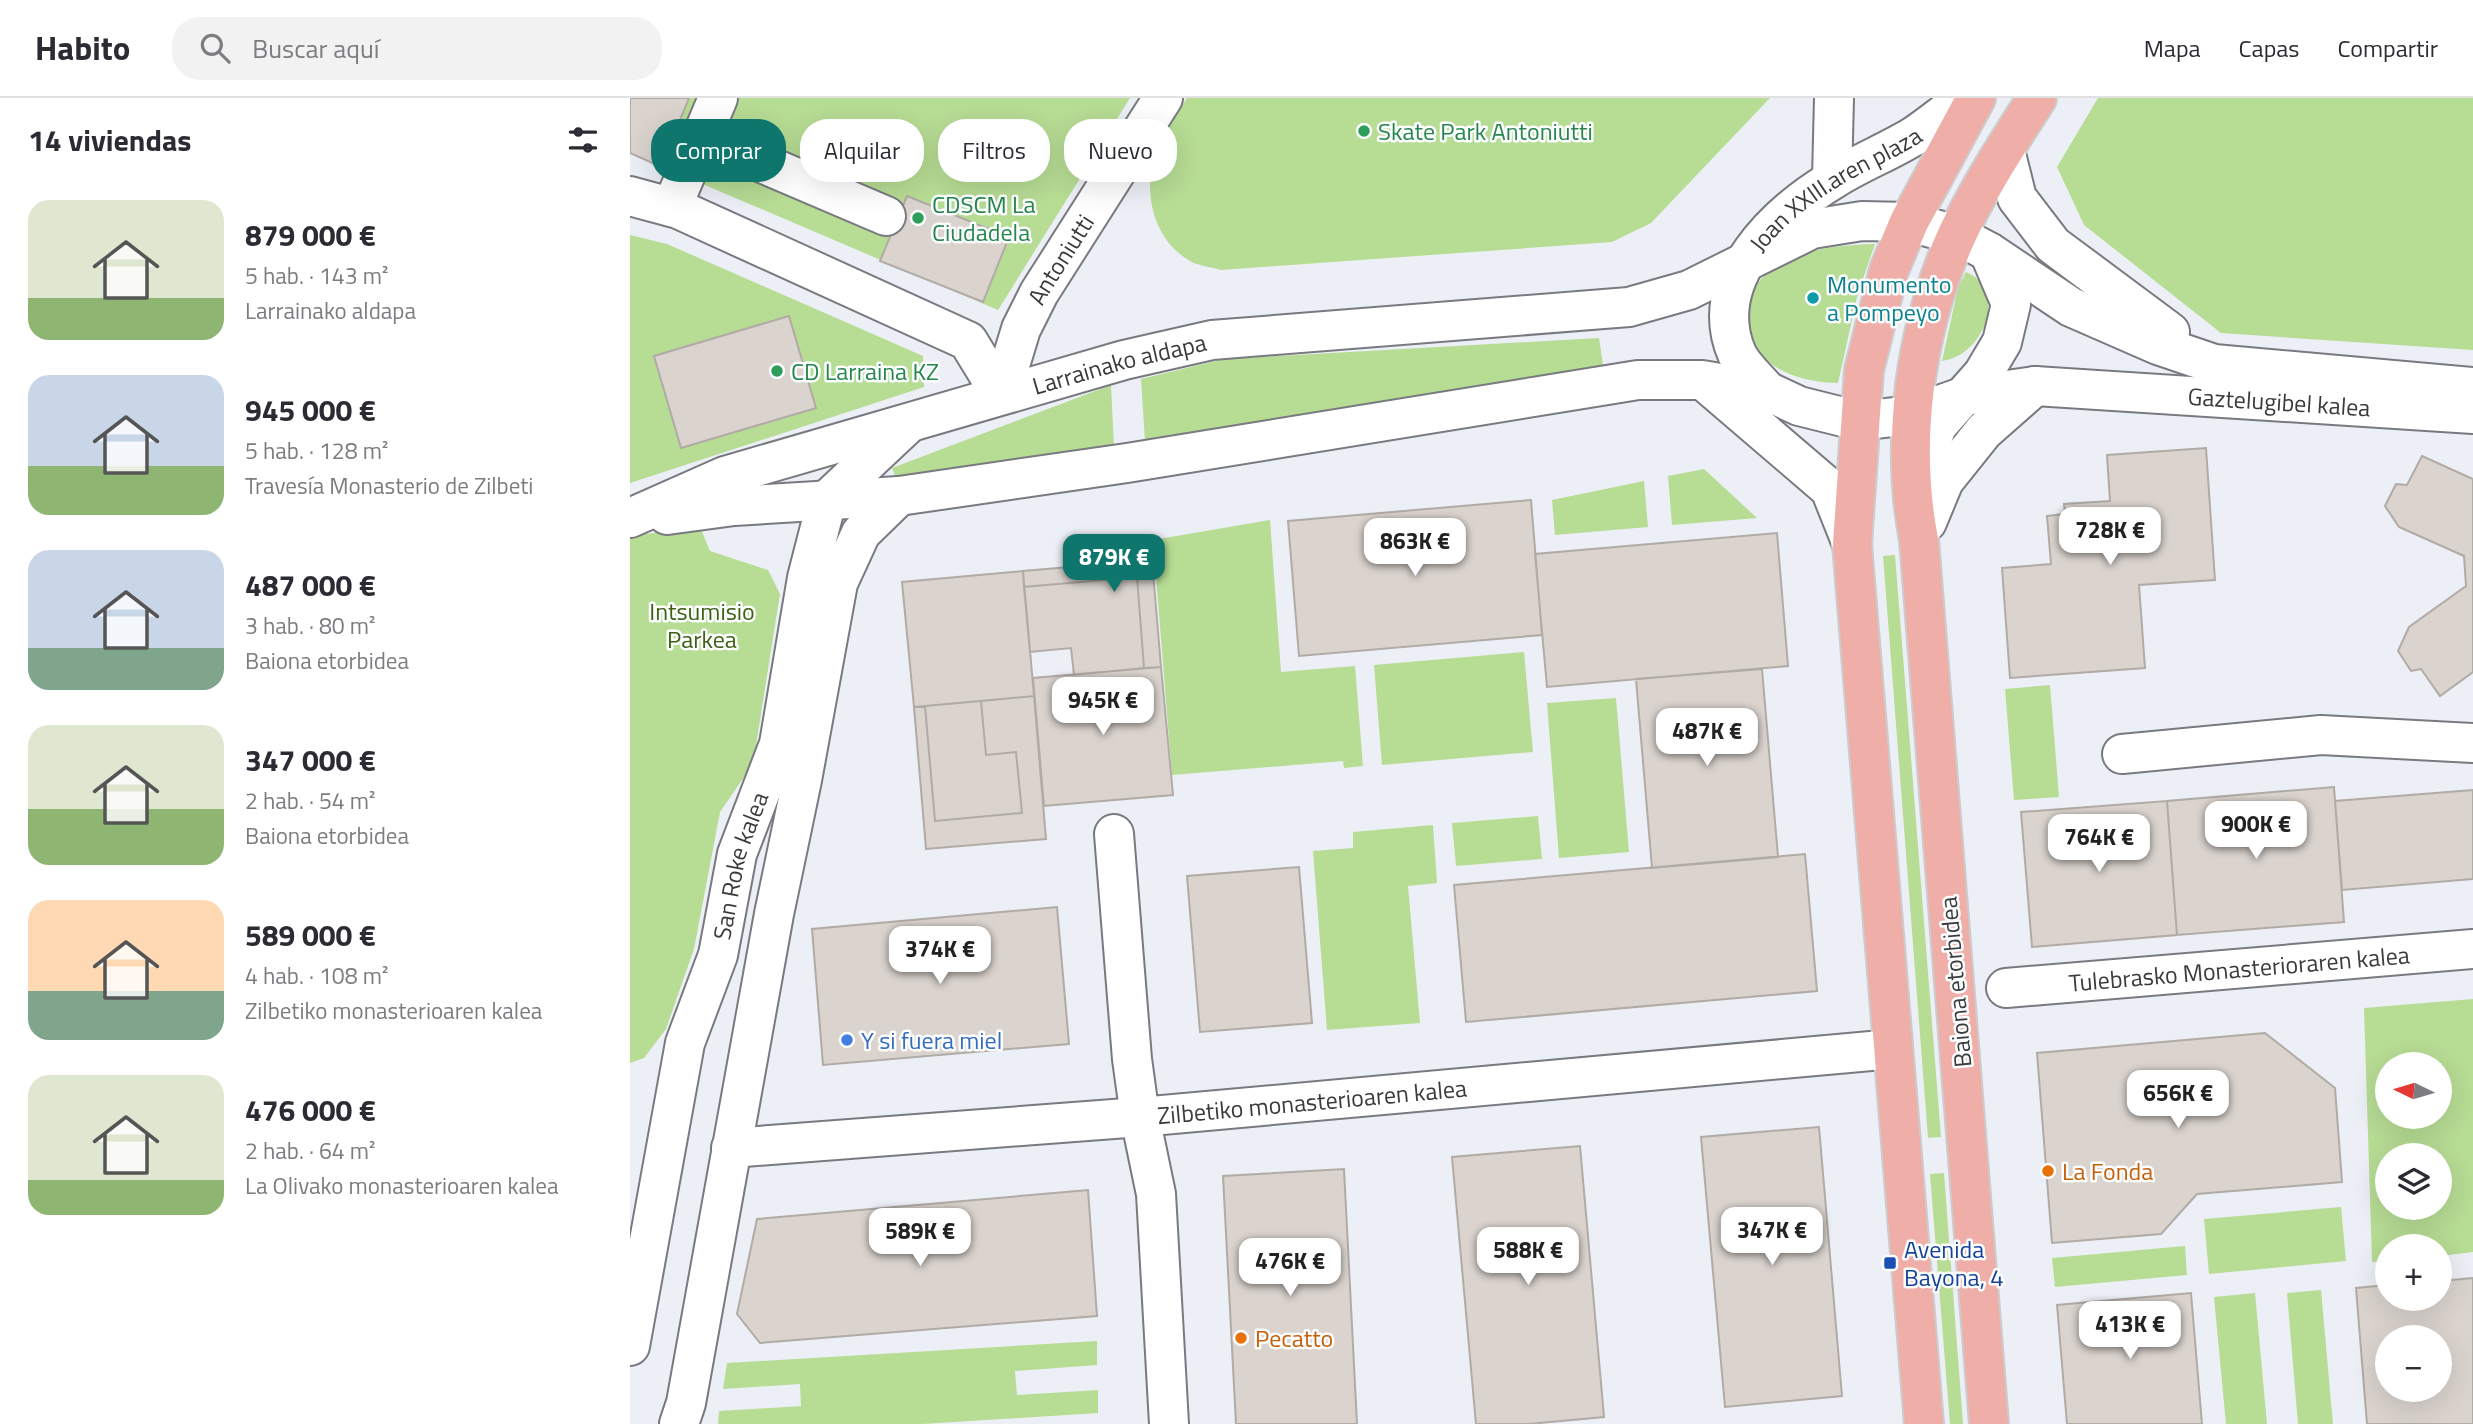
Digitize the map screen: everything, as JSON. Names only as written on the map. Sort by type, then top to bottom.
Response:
[{"type":"main road","name":"Joan XXIII.aren plaza","points":[[1852,544],[1864,370],[1889,270],[1909,222],[1976,98]]},
{"type":"main road","points":[[1919,540],[1911,499],[1911,415],[1916,370],[1941,276],[1973,243],[2006,150],[2037,98]]},
{"type":"main road","name":"Baiona etorbidea","points":[[1919,540],[1989,1424]]},
{"type":"main road","points":[[1852,544],[1924,1424]]},
{"type":"street","points":[[709,119],[718,98]]},
{"type":"street","name":"Antoniutti","points":[[1001,395],[1021,329],[1039,293],[1163,98]]},
{"type":"street","points":[[1832,179],[1834,98]]},
{"type":"street","name":"Joan XXIII.aren plaza","points":[[1767,391],[1738,356],[1729,327],[1730,300],[1744,260],[1783,215],[1832,179],[1913,136],[1966,98]]},
{"type":"street","points":[[2006,150],[2017,198],[2053,245],[2110,307]]},
{"type":"street","points":[[786,173],[886,216]]},
{"type":"street","points":[[672,208],[683,182]]},
{"type":"street","points":[[630,196],[672,208],[968,341],[1001,395]]},
{"type":"street","name":"Joan XXIII.aren plaza","points":[[1629,307],[1689,290],[1744,260],[1812,229],[1862,220],[1909,222],[1973,243],[2071,307],[2110,307]]},
{"type":"street","points":[[1911,499],[1937,426],[1983,374],[2002,342],[2011,304],[1973,243]]},
{"type":"street","name":"Larrainako aldapa","points":[[630,519],[725,476],[1124,360],[1212,340],[1629,307]]},
{"type":"street","name":"Gaztelugibel kalea","points":[[2110,307],[2214,364],[2473,387]]},
{"type":"street","name":"Larrainako aldapa","points":[[630,519],[734,506],[899,496],[1127,463],[1638,380]]},
{"type":"street","name":"Joan XXIII.aren plaza","points":[[1638,380],[1702,380],[1767,391],[1799,406],[1859,421],[1911,415],[1965,396],[2035,386],[2085,388]]},
{"type":"street","points":[[1702,380],[1830,489],[1852,544]]},
{"type":"street","points":[[1919,540],[1944,481],[1984,431],[2035,386]]},
{"type":"street","name":"Gaztelugibel kalea","points":[[2085,388],[2473,414]]},
{"type":"street","points":[[828,500],[912,420]]},
{"type":"street","name":"San Roke kalea","points":[[679,1424],[686,1403],[731,1148],[838,583],[861,533],[899,496]]},
{"type":"street","name":"San Roke kalea","points":[[630,1346],[685,1043],[718,956],[737,854],[779,744],[807,578],[828,500]]},
{"type":"street","points":[[2122,754],[2321,735],[2473,743]]},
{"type":"street","points":[[1114,834],[1140,1116],[1156,1194],[1169,1424]]},
{"type":"street","name":"Tulebrasko Monasterioraren kalea","points":[[2006,988],[2473,949]]},
{"type":"street","name":"Zilbetiko monasterioaren kalea","points":[[731,1148],[1140,1116],[1893,1049]]},
{"type":"green space","name":"CDSCM La Ciudadela","points":[[630,98],[1130,98],[1117,119],[1064,119],[1064,182],[1078,182],[998,310],[698,182],[786,182],[786,119],[651,119],[651,162],[630,153]]},
{"type":"green space","points":[[1187,98],[1770,98],[1651,223],[1612,242],[1221,270],[1193,263],[1164,237],[1156,221],[1150,182],[1177,182],[1177,119],[1173,119]]},
{"type":"green space","points":[[2098,98],[2473,98],[2473,350],[2221,333],[2084,225],[2057,167]]},
{"type":"green space","name":"CD Larraina KZ","points":[[630,235],[667,244],[923,356],[924,387],[630,483]]},
{"type":"green space","points":[[1875,244],[1858,293],[1838,383],[1821,382],[1788,373],[1774,366],[1762,355],[1753,343],[1748,327],[1747,309],[1753,291],[1766,274],[1787,260],[1811,251]]},
{"type":"green space","points":[[1966,272],[1979,281],[1986,293],[1986,321],[1970,348],[1942,361],[1958,288]]},
{"type":"green space","points":[[1599,338],[1603,365],[1145,441],[1141,379],[1224,359]]},
{"type":"green space","points":[[1111,385],[1114,447],[896,478],[892,468]]},
{"type":"green space","points":[[1704,469],[1757,518],[1672,525],[1668,476]]},
{"type":"green space","points":[[1644,481],[1648,527],[1555,535],[1552,500]]},
{"type":"green space","points":[[1270,520],[1281,672],[1355,666],[1363,766],[1344,768],[1343,761],[1172,775],[1153,540]]},
{"type":"green space","name":"Intsumisio Parkea","points":[[700,527],[710,551],[768,570],[780,594],[753,764],[720,812],[694,949],[666,1029],[644,1058],[630,1063],[630,536]]},
{"type":"green space","points":[[1895,555],[1941,1137],[1928,1138],[1883,556]]},
{"type":"green space","points":[[1524,652],[1533,752],[1382,765],[1374,665]]},
{"type":"green space","points":[[2050,685],[2059,797],[2014,800],[2005,689]]},
{"type":"green space","points":[[1616,698],[1629,852],[1559,858],[1547,703]]},
{"type":"green space","points":[[1538,816],[1542,859],[1456,866],[1452,823]]},
{"type":"green space","points":[[1433,825],[1437,883],[1408,886],[1420,1023],[1327,1030],[1313,851],[1353,848],[1353,832]]},
{"type":"green space","points":[[2473,999],[2473,1252],[2452,1255],[2452,1234],[2375,1234],[2375,1262],[2372,1262],[2364,1008]]},
{"type":"green space","points":[[1944,1173],[1963,1424],[1950,1424],[1930,1174]]},
{"type":"green space","points":[[2341,1207],[2346,1261],[2209,1274],[2204,1219]]},
{"type":"green space","points":[[2185,1246],[2187,1275],[2055,1287],[2052,1258]]},
{"type":"green space","points":[[2321,1290],[2333,1424],[2298,1424],[2287,1293]]},
{"type":"green space","points":[[2255,1293],[2267,1424],[2226,1424],[2214,1297]]},
{"type":"green space","points":[[1097,1341],[1097,1365],[1015,1371],[1017,1395],[1098,1390],[1098,1413],[922,1424],[718,1424],[719,1411],[801,1406],[800,1384],[723,1389],[727,1363]]},
{"type":"building","points":[[630,98],[689,98],[680,119],[651,119],[651,162],[630,153]]},
{"type":"building","points":[[907,196],[1009,237],[983,302],[880,261]]},
{"type":"building","points":[[789,316],[816,408],[681,448],[654,356]]},
{"type":"building","points":[[2206,448],[2215,580],[2139,585],[2145,668],[2010,678],[2002,568],[2051,564],[2047,516],[2065,514],[2064,504],[2110,501],[2107,455]]},
{"type":"building","points":[[2422,456],[2473,479],[2473,672],[2440,696],[2421,669],[2411,671],[2398,651],[2409,627],[2466,586],[2464,556],[2399,527],[2385,506],[2396,484],[2407,485]]},
{"type":"building","points":[[1531,500],[1542,635],[1299,656],[1288,521]]},
{"type":"building","points":[[1777,533],[1788,666],[1547,687],[1535,554]]},
{"type":"building","points":[[1152,560],[1161,667],[1144,668],[1137,577],[1024,587],[1023,571]]},
{"type":"building","points":[[1023,571],[1034,696],[914,707],[902,582]]},
{"type":"building","points":[[1137,577],[1144,668],[1074,675],[1071,648],[1030,652],[1024,587]]},
{"type":"building","points":[[1161,667],[1173,795],[1044,806],[1033,678]]},
{"type":"building","points":[[1762,669],[1778,857],[1652,868],[1636,679]]},
{"type":"building","points":[[1034,696],[1046,839],[926,849],[914,707],[925,706],[935,821],[1022,813],[1016,752],[986,755],[981,701]]},
{"type":"building","points":[[981,701],[986,755],[1016,752],[1022,813],[935,821],[925,706]]},
{"type":"building","points":[[2334,787],[2344,922],[2177,935],[2167,801]]},
{"type":"building","points":[[2473,790],[2473,879],[2342,890],[2335,801]]},
{"type":"building","points":[[2167,801],[2177,935],[2032,947],[2021,812]]},
{"type":"building","points":[[1805,854],[1817,991],[1466,1022],[1454,885]]},
{"type":"building","points":[[1299,867],[1312,1023],[1200,1032],[1187,876]]},
{"type":"building","points":[[1057,907],[1069,1044],[823,1065],[812,929]]},
{"type":"building","points":[[2265,1033],[2335,1088],[2342,1182],[2197,1194],[2161,1234],[2052,1243],[2037,1053]]},
{"type":"building","points":[[1819,1127],[1842,1396],[1725,1407],[1701,1137]]},
{"type":"building","points":[[1580,1146],[1604,1417],[1529,1424],[1476,1424],[1452,1157]]},
{"type":"building","points":[[1344,1169],[1357,1424],[1236,1424],[1223,1176]]},
{"type":"building","points":[[1088,1190],[1097,1316],[760,1343],[737,1314],[757,1219]]},
{"type":"building","points":[[2473,1278],[2473,1424],[2367,1424],[2356,1288],[2375,1286],[2375,1311],[2452,1311],[2452,1280]]},
{"type":"building","points":[[2191,1293],[2202,1424],[2067,1424],[2057,1305]]},
{"type":"place","name":"Skate Park Antoniutti","points":[[1364,131]]},
{"type":"place","name":"CDSCM La Ciudadela","points":[[918,218]]},
{"type":"place","name":"Monumento a Pompeyo","points":[[1813,298]]},
{"type":"place","name":"CD Larraina KZ","points":[[777,371]]},
{"type":"place","name":"Y si fuera miel","points":[[847,1040]]},
{"type":"place","name":"La Fonda","points":[[2048,1171]]},
{"type":"place","name":"Avenida Bayona, 4","points":[[1890,1263]]},
{"type":"place","name":"Pecatto","points":[[1241,1338]]}]
